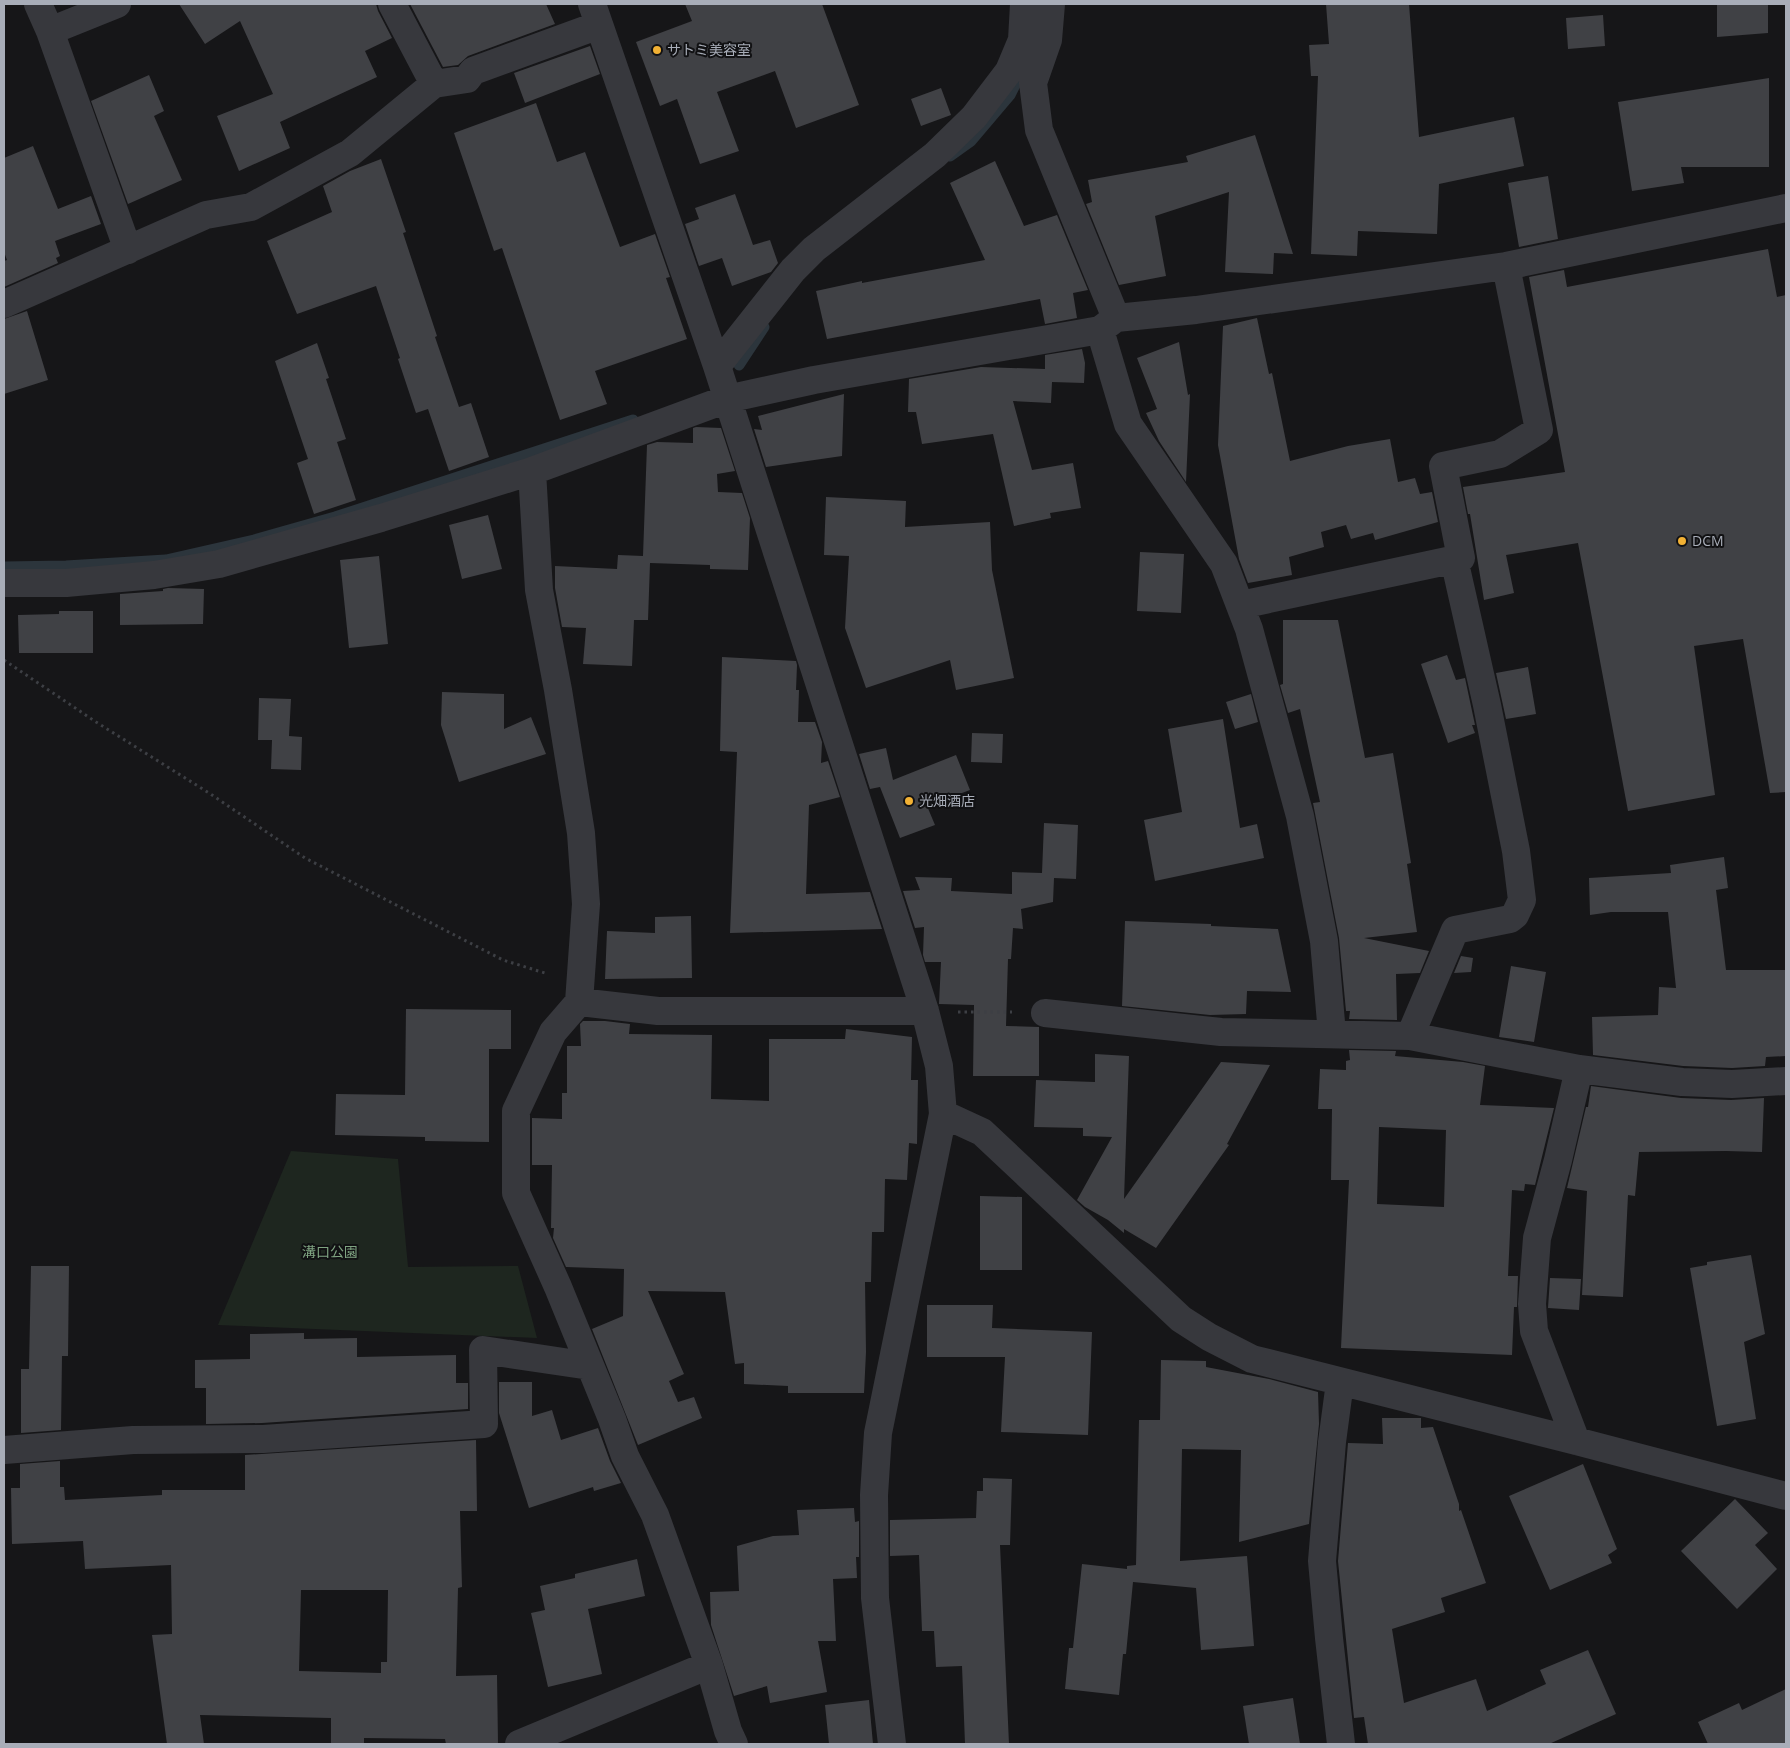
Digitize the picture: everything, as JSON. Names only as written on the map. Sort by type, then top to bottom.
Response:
[{"type":"street","points":[[38,4],[50,31],[128,250]]},
{"type":"street","points":[[50,31],[117,4]]},
{"type":"street","points":[[392,4],[434,84]]},
{"type":"street","points":[[1024,4],[1021,77],[1108,324],[1128,424],[1224,564],[1250,629],[1300,816],[1324,941],[1332,1034]]},
{"type":"street","points":[[717,366],[793,270],[814,248],[935,155],[974,117],[1021,77],[1048,40],[1051,4]]},
{"type":"street","points":[[4,304],[206,215],[251,207],[350,153],[434,84],[467,79],[472,70],[595,14],[717,366],[925,1011],[939,1066],[943,1114],[878,1433],[874,1495],[875,1598],[892,1744]]},
{"type":"street","points":[[4,583],[66,582],[154,575],[219,564],[381,518],[532,470],[727,399],[814,380],[1108,324],[1506,266],[1786,208]]},
{"type":"street","points":[[1241,605],[1461,558],[1443,466],[1500,454],[1539,430],[1506,266]]},
{"type":"street","points":[[532,470],[539,590],[558,690],[581,833],[586,904],[579,992],[553,1032],[516,1111],[516,1193],[558,1287],[612,1419],[625,1456],[656,1515],[709,1665],[728,1731],[734,1744]]},
{"type":"street","points":[[1410,1036],[1455,930],[1510,919],[1516,915],[1522,900],[1516,851],[1489,715],[1454,559]]},
{"type":"street","points":[[579,992],[658,1011],[925,1011]]},
{"type":"street","points":[[1045,1013],[1221,1032],[1410,1036],[1579,1070],[1682,1082],[1732,1084],[1786,1081]]},
{"type":"street","points":[[1576,1441],[1534,1331],[1532,1304],[1537,1238],[1579,1070]]},
{"type":"street","points":[[943,1114],[982,1132],[1181,1319],[1209,1337],[1252,1360],[1786,1496]]},
{"type":"street","points":[[4,1450],[133,1440],[264,1439],[484,1424],[483,1350],[590,1366]]},
{"type":"street","points":[[1340,1382],[1332,1442],[1322,1561],[1341,1744]]},
{"type":"street","points":[[519,1744],[709,1665]]},
{"type":"path","points":[[4,660],[305,858],[503,960],[579,992]]},
{"type":"path","points":[[925,1011],[1045,1013]]},
{"type":"green space","name":"溝口公園","points":[[291,1151],[398,1159],[408,1267],[518,1266],[537,1338],[218,1325]]},
{"type":"building","points":[[179,4],[376,4],[392,38],[365,51],[377,77],[280,122],[290,148],[239,171],[217,116],[273,94],[240,21],[205,44]]},
{"type":"building","points":[[410,4],[546,4],[555,24],[468,56],[458,65],[443,67]]},
{"type":"building","points":[[685,4],[822,4],[859,105],[796,128],[775,71],[717,92],[739,151],[700,164],[677,99],[660,106],[636,42],[692,21]]},
{"type":"building","points":[[1326,4],[1409,4],[1419,137],[1514,117],[1524,166],[1439,184],[1437,234],[1358,231],[1357,256],[1311,254],[1318,76],[1311,76],[1309,45],[1329,44]]},
{"type":"building","points":[[1717,4],[1768,4],[1768,33],[1717,37]]},
{"type":"building","points":[[1603,15],[1605,46],[1568,49],[1566,18]]},
{"type":"building","points":[[590,46],[600,74],[525,103],[514,73]]},
{"type":"building","points":[[149,75],[164,111],[154,116],[182,180],[128,204],[91,101]]},
{"type":"building","points":[[1769,78],[1769,167],[1681,167],[1684,183],[1632,191],[1618,102]]},
{"type":"building","points":[[941,88],[951,115],[921,126],[911,99]]},
{"type":"building","points":[[536,103],[557,162],[585,152],[620,247],[655,234],[670,277],[666,278],[687,339],[595,371],[607,404],[560,420],[502,248],[494,251],[454,133]]},
{"type":"building","points":[[1255,135],[1293,254],[1274,253],[1273,274],[1225,272],[1229,192],[1155,216],[1166,276],[1119,285],[1086,204],[1092,202],[1088,180],[1188,162],[1186,156]]},
{"type":"building","points":[[33,146],[58,209],[91,196],[101,224],[55,241],[60,256],[56,258],[58,263],[4,287],[4,261],[7,260],[4,252],[4,158]]},
{"type":"building","points":[[381,159],[406,232],[403,233],[459,407],[471,403],[489,457],[449,471],[428,409],[416,413],[376,286],[297,314],[267,241],[332,212],[323,186],[350,171]]},
{"type":"building","points":[[995,161],[1024,226],[1057,215],[1088,290],[1073,293],[1077,318],[1045,324],[1040,299],[827,339],[816,291],[862,281],[862,283],[985,260],[950,183]]},
{"type":"building","points":[[1548,176],[1558,239],[1519,247],[1508,183]]},
{"type":"building","points":[[735,194],[753,245],[770,240],[778,263],[771,272],[732,286],[722,258],[699,266],[685,224],[699,219],[695,208]]},
{"type":"building","name":"DCM","points":[[1768,249],[1777,297],[1786,295],[1786,792],[1770,793],[1743,639],[1694,646],[1715,795],[1628,811],[1578,543],[1506,555],[1514,593],[1484,600],[1470,514],[1468,514],[1463,487],[1565,472],[1529,277],[1564,270],[1567,287]]},
{"type":"building","points":[[27,311],[48,380],[4,394],[4,319]]},
{"type":"building","points":[[1257,318],[1269,374],[1272,373],[1290,461],[1348,446],[1390,439],[1398,482],[1415,478],[1420,494],[1432,492],[1438,522],[1375,540],[1373,533],[1351,539],[1346,525],[1321,532],[1324,547],[1289,557],[1292,575],[1248,583],[1239,559],[1218,445],[1223,326]]},
{"type":"building","points":[[1179,342],[1188,395],[1190,394],[1186,482],[1159,441],[1146,413],[1157,409],[1137,358]]},
{"type":"building","points":[[317,343],[329,378],[326,379],[346,439],[337,442],[356,500],[314,514],[297,463],[308,459],[275,361]]},
{"type":"building","points":[[1082,349],[1085,363],[1084,383],[1052,382],[1051,403],[1013,401],[1032,470],[1073,463],[1081,508],[1050,513],[1051,518],[1014,526],[993,434],[922,444],[916,412],[908,412],[909,379],[981,367],[1045,369],[1045,355]]},
{"type":"building","points":[[844,394],[842,456],[766,467],[754,429],[762,430],[758,416]]},
{"type":"building","points":[[693,428],[721,428],[735,471],[717,474],[718,492],[742,493],[750,518],[748,570],[710,569],[710,565],[650,563],[648,620],[634,620],[632,666],[583,664],[586,628],[562,627],[555,588],[555,566],[617,569],[618,555],[643,556],[647,445],[657,442],[693,443]]},
{"type":"building","points":[[826,497],[906,501],[905,527],[990,522],[992,570],[1014,678],[956,690],[950,660],[866,688],[845,628],[849,556],[824,555]]},
{"type":"building","points":[[488,515],[502,569],[462,579],[449,525]]},
{"type":"building","points":[[1140,552],[1184,554],[1181,613],[1137,611]]},
{"type":"building","points":[[379,556],[388,644],[349,648],[340,560]]},
{"type":"building","points":[[163,589],[204,589],[203,624],[120,625],[120,594],[163,591]]},
{"type":"building","points":[[59,611],[93,611],[93,653],[19,653],[18,615],[59,614]]},
{"type":"building","points":[[1283,620],[1338,620],[1365,758],[1393,753],[1411,863],[1407,864],[1417,932],[1364,938],[1429,951],[1420,973],[1396,974],[1397,1020],[1349,1019],[1350,1011],[1346,1011],[1339,938],[1313,803],[1320,802],[1300,709],[1288,713],[1280,685],[1283,684]]},
{"type":"building","points":[[1447,655],[1456,680],[1465,678],[1475,725],[1472,725],[1475,733],[1448,743],[1421,664]]},
{"type":"building","points":[[722,657],[796,661],[796,690],[799,690],[798,722],[815,722],[822,742],[821,763],[828,761],[840,797],[809,805],[806,894],[870,892],[882,929],[730,933],[737,752],[720,751]]},
{"type":"building","points":[[1528,667],[1536,714],[1506,719],[1496,673]]},
{"type":"building","points":[[442,692],[504,694],[504,729],[531,717],[546,754],[459,782],[441,725]]},
{"type":"building","points":[[1251,694],[1258,722],[1235,729],[1226,702]]},
{"type":"building","points":[[259,698],[291,699],[289,736],[302,737],[301,770],[271,769],[272,740],[258,740]]},
{"type":"building","points":[[1223,719],[1240,828],[1257,824],[1264,858],[1155,881],[1144,820],[1182,812],[1168,729]]},
{"type":"building","points":[[972,733],[1003,734],[1002,763],[971,762]]},
{"type":"building","points":[[886,748],[893,780],[956,755],[970,790],[927,806],[935,825],[900,838],[880,787],[870,789],[859,754]]},
{"type":"building","points":[[1044,823],[1078,825],[1076,879],[1054,878],[1053,902],[1021,909],[1023,929],[1013,928],[1011,959],[1008,959],[1006,1026],[1039,1027],[1039,1076],[973,1076],[974,1005],[939,1004],[941,962],[925,962],[923,955],[924,927],[915,928],[903,891],[920,890],[915,877],[952,878],[951,891],[1012,894],[1012,872],[1042,873]]},
{"type":"building","points":[[1724,857],[1728,888],[1716,890],[1726,970],[1786,970],[1786,1056],[1766,1057],[1765,1066],[1732,1068],[1683,1066],[1593,1055],[1592,1017],[1658,1015],[1659,987],[1676,988],[1668,912],[1611,912],[1590,915],[1589,878],[1671,873],[1670,865]]},
{"type":"building","points":[[691,916],[692,978],[605,979],[607,931],[655,933],[655,917]]},
{"type":"building","points":[[1125,921],[1278,929],[1291,992],[1247,991],[1246,1014],[1210,1015],[1122,1006]]},
{"type":"building","points":[[1461,956],[1473,958],[1471,972],[1454,973]]},
{"type":"building","points":[[1511,966],[1546,972],[1534,1042],[1499,1037]]},
{"type":"building","points":[[406,1009],[511,1010],[511,1049],[489,1049],[489,1142],[425,1141],[425,1137],[335,1135],[336,1094],[405,1095]]},
{"type":"building","points":[[583,1021],[630,1024],[629,1034],[712,1035],[711,1099],[769,1101],[769,1039],[845,1039],[846,1029],[912,1037],[911,1080],[918,1080],[917,1144],[909,1143],[907,1180],[885,1179],[884,1232],[872,1232],[871,1282],[865,1282],[866,1352],[864,1393],[788,1393],[788,1386],[744,1384],[744,1363],[735,1364],[725,1292],[648,1291],[684,1374],[669,1381],[678,1402],[694,1397],[702,1418],[638,1445],[592,1329],[623,1316],[624,1269],[566,1267],[553,1238],[554,1228],[551,1228],[552,1165],[532,1165],[532,1118],[562,1119],[562,1093],[567,1093],[567,1046],[581,1046],[580,1024]]},
{"type":"building","points":[[1349,1050],[1396,1051],[1395,1056],[1463,1062],[1485,1066],[1480,1105],[1554,1108],[1535,1185],[1525,1184],[1524,1191],[1512,1190],[1508,1276],[1518,1276],[1517,1307],[1514,1307],[1512,1355],[1341,1348],[1349,1180],[1331,1180],[1332,1109],[1318,1109],[1320,1069],[1346,1070],[1346,1061],[1350,1060]],"holes":[[[1379,1127],[1446,1130],[1444,1207],[1377,1204]]]},
{"type":"building","points":[[1095,1054],[1129,1056],[1124,1199],[1221,1062],[1270,1065],[1227,1144],[1229,1145],[1156,1248],[1124,1229],[1124,1233],[1077,1200],[1112,1137],[1083,1136],[1083,1128],[1034,1127],[1036,1080],[1095,1082]]},
{"type":"building","points":[[1591,1086],[1681,1098],[1731,1100],[1764,1098],[1762,1152],[1639,1152],[1635,1196],[1628,1195],[1623,1297],[1582,1295],[1587,1191],[1567,1188],[1586,1107],[1588,1107]]},
{"type":"building","points":[[980,1196],[1022,1197],[1022,1270],[980,1270]]},
{"type":"building","points":[[1751,1255],[1765,1334],[1744,1342],[1756,1419],[1717,1426],[1690,1268],[1707,1265],[1707,1262]]},
{"type":"building","points":[[31,1266],[69,1266],[68,1356],[62,1356],[61,1430],[21,1433],[21,1369],[29,1369]]},
{"type":"building","points":[[1550,1278],[1581,1279],[1579,1310],[1548,1308]]},
{"type":"building","points":[[927,1305],[993,1305],[992,1328],[1092,1332],[1088,1435],[1001,1432],[1005,1357],[927,1357]]},
{"type":"building","points":[[304,1333],[304,1339],[357,1338],[357,1357],[456,1355],[456,1383],[468,1383],[468,1409],[262,1423],[206,1424],[206,1388],[195,1388],[195,1360],[250,1359],[250,1334]]},
{"type":"building","points":[[1161,1360],[1206,1361],[1206,1367],[1269,1379],[1318,1392],[1319,1424],[1309,1524],[1239,1542],[1241,1450],[1182,1449],[1180,1561],[1247,1556],[1254,1646],[1201,1650],[1196,1588],[1133,1582],[1126,1654],[1123,1654],[1119,1695],[1065,1689],[1069,1648],[1073,1648],[1082,1564],[1127,1569],[1127,1566],[1136,1565],[1139,1420],[1160,1420]]},
{"type":"building","points":[[499,1382],[532,1382],[532,1416],[552,1410],[561,1440],[598,1428],[610,1461],[621,1483],[594,1491],[593,1487],[529,1508],[499,1413]]},
{"type":"building","points":[[1382,1418],[1421,1418],[1421,1428],[1433,1427],[1459,1504],[1459,1511],[1461,1510],[1486,1583],[1441,1598],[1445,1612],[1392,1629],[1404,1703],[1476,1679],[1487,1711],[1546,1684],[1540,1670],[1588,1650],[1616,1714],[1549,1744],[1368,1744],[1364,1717],[1354,1718],[1338,1561],[1348,1443],[1383,1444]]},
{"type":"building","points":[[476,1440],[477,1511],[460,1511],[462,1587],[458,1588],[456,1676],[497,1675],[498,1744],[446,1744],[445,1739],[364,1738],[364,1744],[331,1744],[331,1718],[200,1715],[204,1744],[167,1744],[152,1635],[172,1634],[171,1565],[85,1569],[83,1541],[12,1544],[11,1488],[20,1488],[20,1464],[60,1461],[60,1487],[64,1487],[65,1500],[162,1495],[162,1490],[245,1490],[245,1455]],"holes":[[[301,1590],[388,1590],[387,1662],[381,1662],[381,1673],[299,1671]]]},
{"type":"building","points":[[1583,1464],[1617,1549],[1608,1555],[1612,1563],[1550,1590],[1509,1496]]},
{"type":"building","points":[[983,1478],[1012,1479],[1010,1545],[1000,1545],[1009,1744],[965,1744],[962,1666],[936,1667],[934,1631],[922,1631],[919,1555],[890,1556],[890,1520],[976,1518],[977,1491],[983,1491]]},
{"type":"building","points":[[1735,1499],[1768,1533],[1755,1545],[1777,1569],[1737,1609],[1681,1551]]},
{"type":"building","points":[[854,1508],[855,1522],[859,1521],[859,1557],[856,1557],[857,1578],[833,1579],[836,1641],[818,1641],[827,1692],[770,1703],[767,1686],[734,1696],[711,1625],[710,1592],[739,1591],[737,1546],[773,1536],[799,1535],[797,1510]]},
{"type":"building","points":[[637,1559],[645,1596],[588,1609],[602,1674],[548,1687],[531,1613],[545,1610],[540,1586],[575,1578],[575,1574]]},
{"type":"building","points":[[1786,1689],[1786,1744],[1708,1744],[1698,1722],[1739,1703],[1742,1710]]},
{"type":"building","points":[[1293,1698],[1300,1744],[1249,1744],[1243,1706]]},
{"type":"building","points":[[869,1700],[873,1744],[829,1744],[825,1705]]},
{"type":"waterway","points":[[950,156],[971,141],[1010,95],[1020,75]]},
{"type":"waterway","points":[[739,365],[764,327]]},
{"type":"waterway","points":[[4,567],[66,566],[166,560],[254,540],[335,517],[633,420]]},
{"type":"place","name":"サトミ美容室","points":[[657,50]]},
{"type":"place","name":"DCM","points":[[1682,541]]},
{"type":"place","name":"光畑酒店","points":[[909,801]]}]
